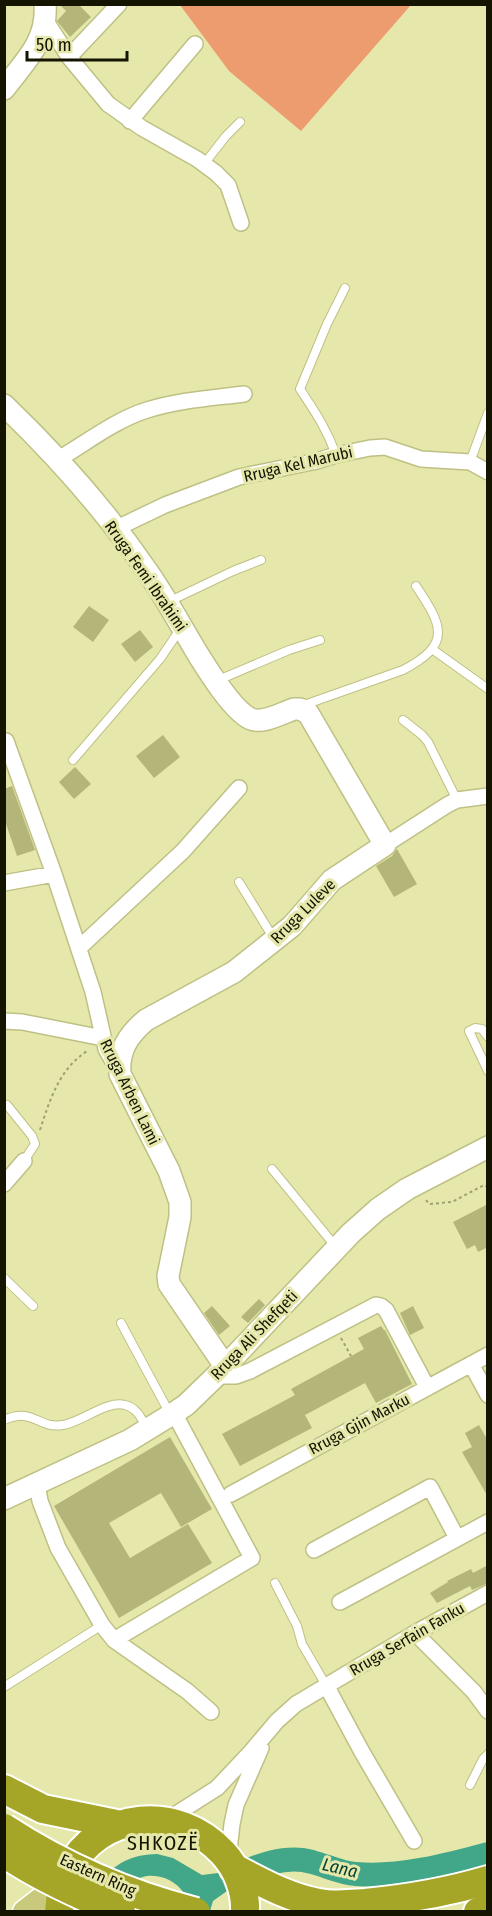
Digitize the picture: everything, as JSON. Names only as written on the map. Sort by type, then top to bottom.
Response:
[{"type":"highway","points":[[4,1789],[43,1809],[121,1825]]},
{"type":"highway","points":[[58,1911],[60,1894],[68,1871],[82,1851],[100,1836],[121,1825],[145,1820],[165,1821],[192,1828],[212,1841],[242,1882],[319,1903],[337,1905],[388,1901],[438,1893],[488,1880]]},
{"type":"highway","name":"Eastern Ring","points":[[4,1828],[95,1877],[162,1902],[196,1911]]},
{"type":"highway","points":[[4,1853],[28,1869],[88,1899],[122,1911]]},
{"type":"highway","points":[[477,1911],[488,1909]]},
{"type":"main road","points":[[25,1911],[51,1892],[68,1871]]},
{"type":"street","points":[[69,57],[119,4]]},
{"type":"street","points":[[45,13],[69,57],[108,104],[130,121],[204,164],[228,185],[241,223]]},
{"type":"street","points":[[4,89],[41,37],[45,13]]},
{"type":"street","points":[[130,121],[195,44]]},
{"type":"street","points":[[57,460],[105,431],[147,410],[174,403],[244,394]]},
{"type":"street","name":"Rruga Femi Ibrahimi","points":[[4,405],[57,460],[115,529],[168,602],[216,681],[240,711],[251,719],[258,720],[294,709]]},
{"type":"street","name":"Rruga Kel Marubi","points":[[115,529],[165,505],[230,480],[336,455],[385,447],[421,459],[470,462],[488,472]]},
{"type":"street","points":[[294,709],[308,713],[385,845]]},
{"type":"street","name":"Rruga Arben Lami","points":[[5,739],[79,948],[93,992],[105,1044],[169,1171],[180,1202],[180,1217],[168,1276],[169,1284],[220,1371]]},
{"type":"street","points":[[79,948],[183,851],[239,788]]},
{"type":"street","name":"Rruga Luleve","points":[[122,1078],[119,1063],[122,1051],[128,1039],[140,1025],[157,1013],[234,972],[306,912],[323,889],[333,880],[385,845],[447,805],[458,800],[488,796]]},
{"type":"street","points":[[4,883],[54,874]]},
{"type":"street","points":[[4,1021],[22,1022],[105,1044]]},
{"type":"street","name":"Rruga Ali Shefqeti","points":[[4,1499],[130,1440],[186,1405],[365,1221],[395,1196],[488,1147]]},
{"type":"street","points":[[4,1184],[24,1161]]},
{"type":"street","points":[[220,1371],[236,1376],[250,1371],[376,1305],[386,1310],[427,1387]]},
{"type":"street","name":"Rruga Gjin Marku","points":[[231,1494],[488,1355]]},
{"type":"street","points":[[471,1364],[488,1395]]},
{"type":"street","points":[[114,1640],[252,1558],[172,1415]]},
{"type":"street","points":[[38,1484],[44,1512],[58,1548],[102,1624],[114,1640],[187,1691],[211,1712]]},
{"type":"street","points":[[314,1550],[430,1487],[458,1538]]},
{"type":"street","points":[[340,1602],[488,1522]]},
{"type":"street","name":"Rruga Serfain Fanku","points":[[165,1821],[217,1788],[266,1736],[285,1712],[415,1633],[488,1593]]},
{"type":"street","points":[[415,1633],[474,1692],[488,1711]]},
{"type":"street","points":[[327,1687],[414,1841]]},
{"type":"street","name":"Rruga Serfain Fanku","points":[[242,1882],[232,1824],[236,1804],[266,1736]]},
{"type":"lane","points":[[204,164],[240,122]]},
{"type":"lane","points":[[336,455],[329,434],[300,389],[345,288]]},
{"type":"lane","points":[[470,462],[488,413]]},
{"type":"lane","points":[[168,602],[261,560]]},
{"type":"lane","points":[[416,586],[437,620],[439,630],[432,649],[488,689]]},
{"type":"lane","points":[[73,760],[160,659],[182,627]]},
{"type":"lane","points":[[216,681],[289,650],[321,640]]},
{"type":"lane","name":"Rruga Femi Ibrahimi","points":[[294,709],[403,670],[432,649]]},
{"type":"lane","points":[[403,720],[428,742],[458,800]]},
{"type":"lane","points":[[239,882],[275,940]]},
{"type":"lane","points":[[488,1037],[482,1029],[475,1028],[469,1031],[488,1071]]},
{"type":"lane","points":[[7,1104],[32,1136],[35,1144],[24,1161]]},
{"type":"lane","points":[[272,1169],[337,1249]]},
{"type":"lane","points":[[4,1278],[33,1306]]},
{"type":"lane","points":[[121,1323],[172,1415]]},
{"type":"lane","points":[[4,1420],[19,1415],[28,1415],[54,1426],[64,1425],[102,1409],[123,1404],[136,1410],[147,1430]]},
{"type":"lane","points":[[275,1583],[297,1626],[302,1644],[327,1687]]},
{"type":"lane","points":[[4,1687],[102,1624]]},
{"type":"lane","points":[[470,1785],[483,1759],[488,1754]]},
{"type":"path","points":[[35,1144],[57,1084],[67,1067],[88,1051],[105,1044]]},
{"type":"path","points":[[429,1204],[452,1202],[484,1185],[488,1187]]},
{"type":"path","points":[[335,1326],[351,1356]]},
{"type":"shaded area","points":[[180,5],[411,5],[301,131],[229,71]]},
{"type":"shaded area","points":[[157,1854],[173,1858],[202,1875],[218,1873],[227,1891],[213,1901],[210,1911],[190,1911],[186,1896],[170,1880],[147,1876],[128,1881],[105,1876],[128,1859]]},
{"type":"building","points":[[59,4],[78,4],[91,17],[70,37],[57,21],[66,11]]},
{"type":"building","points":[[89,606],[109,620],[93,642],[73,627]]},
{"type":"building","points":[[140,630],[153,647],[135,662],[121,644]]},
{"type":"building","points":[[163,735],[180,757],[154,778],[136,756]]},
{"type":"building","points":[[75,767],[91,784],[74,799],[59,782]]},
{"type":"building","points":[[12,786],[35,850],[17,856],[4,818],[4,789]]},
{"type":"building","points":[[397,849],[417,884],[394,897],[376,866],[392,856]]},
{"type":"building","points":[[488,1204],[488,1247],[478,1252],[475,1245],[467,1249],[453,1222]]},
{"type":"building","points":[[259,1299],[265,1305],[248,1323],[241,1317]]},
{"type":"building","points":[[212,1306],[230,1326],[219,1335],[204,1313]]},
{"type":"building","points":[[413,1306],[424,1328],[410,1335],[400,1313]]},
{"type":"building","points":[[381,1326],[412,1384],[376,1403],[365,1383],[305,1415],[312,1428],[240,1466],[222,1434],[295,1395],[291,1389],[364,1349],[358,1338]]},
{"type":"building","points":[[479,1425],[488,1441],[488,1497],[462,1452],[472,1447],[465,1433]]},
{"type":"building","points":[[170,1437],[212,1509],[181,1527],[161,1493],[109,1523],[130,1558],[188,1524],[212,1563],[119,1618],[54,1506]]},
{"type":"building","points":[[488,1565],[488,1583],[472,1590],[470,1586],[437,1603],[430,1593],[471,1569],[473,1573]]},
{"type":"waterway","name":"Lana","points":[[233,1877],[262,1865],[292,1859],[312,1862],[345,1872],[372,1875],[422,1870],[488,1854]]},
{"type":"district","name":"SHKOZË","points":[[163,1843]]}]
